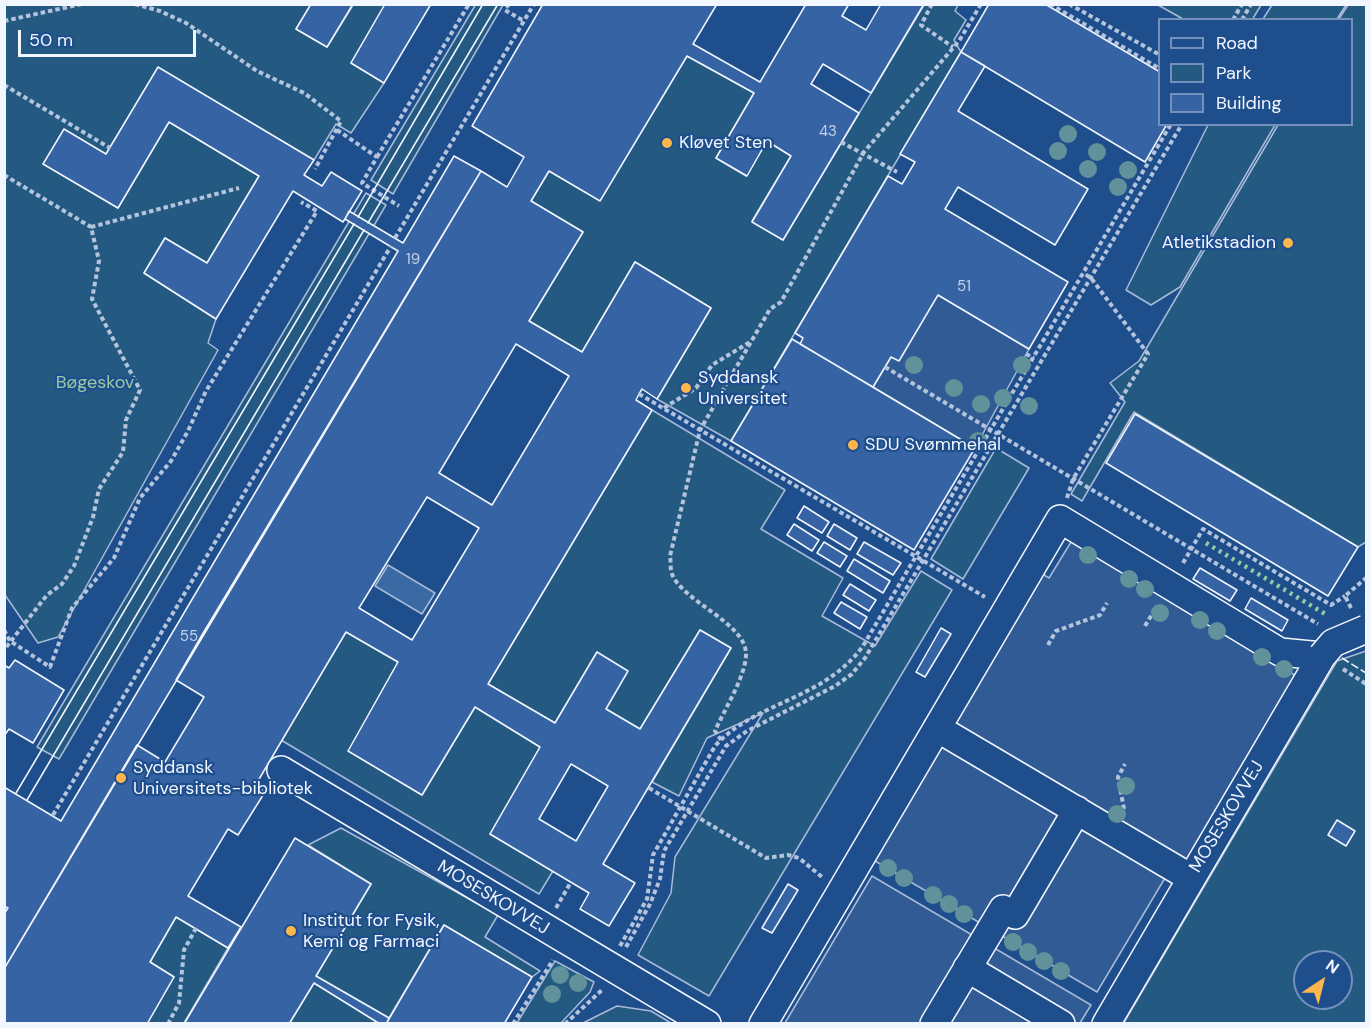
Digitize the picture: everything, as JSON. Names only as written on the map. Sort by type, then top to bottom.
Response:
[{"type":"street","points":[[763,1023],[1060,519],[1280,652],[1322,656]]},
{"type":"street","name":"MOSESKOVVEJ","points":[[1106,1023],[1322,656],[1334,643],[1364,630]]},
{"type":"street","points":[[937,728],[1191,878]]},
{"type":"street","name":"MOSESKOVVEJ","points":[[281,770],[707,1023]]},
{"type":"street","points":[[934,1023],[1003,909],[1015,915],[1077,810]]},
{"type":"street","points":[[967,968],[1060,1023]]},
{"type":"path","points":[[4,21],[82,4]]},
{"type":"path","points":[[135,4],[160,11],[186,23],[257,71],[304,93],[341,122],[315,169]]},
{"type":"path","points":[[399,206],[362,183],[469,4]]},
{"type":"path","points":[[509,4],[506,10],[524,21]]},
{"type":"path","points":[[395,238],[534,4]]},
{"type":"path","points":[[932,4],[921,25],[953,47]]},
{"type":"path","points":[[721,740],[715,731],[743,670],[747,652],[739,637],[683,590],[672,574],[670,556],[700,430],[770,309],[781,302],[864,152],[953,47],[981,4]]},
{"type":"path","points":[[1050,4],[1158,68]]},
{"type":"path","points":[[1069,4],[1158,54]]},
{"type":"path","points":[[1234,18],[1242,4]]},
{"type":"path","points":[[1243,18],[1251,4]]},
{"type":"path","points":[[4,86],[110,148]]},
{"type":"path","points":[[564,1023],[605,986],[647,899],[653,855],[721,740],[842,671],[863,646],[1170,126]]},
{"type":"path","points":[[612,968],[650,904],[660,879],[664,851],[726,746],[747,731],[835,686],[859,667],[1181,126]]},
{"type":"path","points":[[337,130],[377,157]]},
{"type":"path","points":[[841,142],[864,152],[897,172]]},
{"type":"path","points":[[4,175],[91,227],[239,188]]},
{"type":"path","points":[[4,630],[10,641],[50,667],[72,608],[114,558],[140,498],[171,461],[206,391],[317,211],[301,202]]},
{"type":"path","points":[[4,650],[47,595],[62,584],[74,566],[93,517],[99,489],[123,452],[126,420],[140,390],[92,299],[99,261],[91,227]]},
{"type":"path","points":[[53,815],[391,246]]},
{"type":"path","points":[[1073,479],[1148,354],[1091,278],[1083,273]]},
{"type":"path","points":[[664,408],[696,388],[712,365],[751,342]]},
{"type":"path","points":[[1026,354],[1034,358]]},
{"type":"path","points":[[885,367],[1325,628]]},
{"type":"path","points":[[639,394],[1007,610]]},
{"type":"path","points":[[1191,549],[1203,529],[1331,605],[1366,578]]},
{"type":"path","points":[[1345,596],[1364,630]]},
{"type":"path","points":[[1048,645],[1056,631],[1100,615],[1107,603]]},
{"type":"path","points":[[1119,835],[1126,822],[1118,777],[1125,764]]},
{"type":"path","points":[[649,788],[766,858],[788,855],[799,858],[840,892]]},
{"type":"path","points":[[168,1023],[179,1003],[184,950],[195,928]]},
{"type":"path","points":[[513,1023],[556,956]]},
{"type":"green space","points":[[476,4],[503,5],[393,194],[371,180]]},
{"type":"green space","points":[[1272,4],[1346,5],[1338,18],[1264,18]]},
{"type":"green space","name":"Bøgeskov","points":[[5,5],[311,5],[296,29],[327,47],[353,5],[385,5],[351,63],[384,83],[351,133],[336,124],[314,160],[158,68],[106,154],[44,164],[118,208],[169,122],[259,176],[207,263],[165,238],[144,273],[216,319],[208,343],[218,350],[58,637],[38,643],[5,595]]},
{"type":"green space","points":[[924,5],[958,5],[955,11],[966,20],[954,40],[961,52],[731,441],[657,399],[711,308],[635,262],[582,352],[529,321],[583,232],[531,201],[549,171],[600,200],[687,56],[754,93],[716,158],[746,176],[767,141],[791,156],[752,221],[783,240]]},
{"type":"green space","points":[[1158,5],[1261,5],[1253,18],[1181,18]]},
{"type":"green space","name":"Atletikstadion","points":[[1348,5],[1366,5],[1366,542],[1358,547],[1134,412],[1082,501],[1071,494],[1125,402],[1110,383],[1139,361],[1277,126],[1353,126],[1353,18],[1340,18]]},
{"type":"green space","points":[[1208,126],[1274,126],[1180,287],[1151,305],[1126,290]]},
{"type":"green space","points":[[366,193],[386,205],[59,759],[37,747]]},
{"type":"green space","points":[[652,410],[785,490],[761,529],[843,578],[822,616],[875,646],[921,571],[952,590],[709,996],[638,955],[671,893],[675,857],[763,713],[707,738],[679,796],[652,782],[731,648],[700,630],[640,729],[606,709],[597,652],[555,723],[488,684]]},
{"type":"green space","points":[[996,448],[1029,468],[963,579],[931,559]]},
{"type":"green space","points":[[346,632],[398,662],[349,751],[422,795],[475,707],[540,747],[490,834],[553,871],[539,894],[281,740]]},
{"type":"green space","points":[[1366,651],[1366,1023],[1123,1024],[1337,661]]},
{"type":"green space","points":[[341,828],[498,915],[485,937],[540,971],[532,977],[444,925],[389,1018],[316,976],[371,884],[308,845]]},
{"type":"green space","points":[[176,917],[228,948],[184,1023],[147,1024],[174,977],[150,962]]},
{"type":"green space","points":[[555,961],[594,982],[590,992],[561,1023],[517,1023]]},
{"type":"green space","points":[[314,983],[380,1023],[289,1024]]},
{"type":"green space","points":[[617,1006],[651,1011],[671,1023],[583,1023]]},
{"type":"shaded area","points":[[938,295],[1029,349],[975,448],[873,387],[891,357]]},
{"type":"shaded area","points":[[1071,542],[1298,677],[1175,884],[1165,878],[1097,992],[870,858],[1039,572],[1049,578]]},
{"type":"shaded area","points":[[388,565],[435,593],[422,614],[375,586]]},
{"type":"shaded area","points":[[872,876],[1091,1005],[1080,1023],[785,1023]]},
{"type":"building","points":[[311,4],[353,4],[327,47],[296,29]]},
{"type":"building","points":[[385,4],[431,4],[384,83],[351,63]]},
{"type":"building","points":[[543,4],[717,4],[693,44],[760,82],[806,4],[849,4],[842,16],[866,30],[881,4],[924,4],[871,93],[823,64],[811,84],[859,113],[783,240],[752,222],[791,156],[767,141],[747,176],[716,158],[754,93],[687,56],[600,201],[549,171],[531,201],[583,232],[529,321],[582,352],[635,262],[711,308],[657,399],[642,389],[639,394],[636,400],[652,410],[488,684],[555,723],[597,652],[628,671],[606,709],[640,729],[700,630],[731,648],[603,864],[635,883],[609,926],[580,909],[589,893],[490,834],[540,747],[475,707],[422,795],[348,751],[398,662],[346,632],[255,786],[265,792],[238,835],[228,829],[188,896],[241,927],[228,948],[176,917],[150,962],[174,977],[147,1024],[4,1024],[4,969],[137,745],[165,762],[204,697],[176,680],[202,635],[481,171],[507,187],[524,157],[472,126]],"holes":[[[516,344],[569,376],[492,505],[439,473]],[[427,497],[479,528],[412,640],[359,608]],[[571,764],[608,786],[576,841],[539,819]]]},
{"type":"building","points":[[989,4],[1045,4],[1158,71],[1158,126],[1166,126],[1145,162],[961,52]]},
{"type":"building","points":[[961,52],[985,66],[958,111],[1088,189],[1055,245],[958,187],[945,209],[1068,282],[1029,349],[938,295],[899,361],[891,357],[873,387],[800,344],[803,338],[795,333],[888,176],[902,184],[915,162],[900,154]]},
{"type":"building","points":[[158,67],[314,160],[304,175],[322,186],[331,172],[362,191],[343,222],[293,191],[216,319],[144,273],[165,238],[207,263],[259,176],[169,122],[118,208],[43,164],[64,129],[106,154]]},
{"type":"building","points":[[454,156],[481,171],[4,969],[4,914],[8,908],[4,906],[4,787],[61,821],[398,251],[345,219],[349,211],[403,243]]},
{"type":"building","name":"SDU Svømmehal","points":[[792,339],[975,448],[914,550],[731,441]]},
{"type":"building","points":[[1135,414],[1358,547],[1328,596],[1106,463]]},
{"type":"building","points":[[804,506],[829,522],[822,533],[797,518]]},
{"type":"building","points":[[794,524],[819,540],[812,551],[787,535]]},
{"type":"building","points":[[834,524],[857,538],[850,550],[827,536]]},
{"type":"building","points":[[824,542],[847,556],[840,567],[817,553]]},
{"type":"building","points":[[864,542],[901,563],[893,575],[857,554]]},
{"type":"building","points":[[854,559],[890,581],[883,593],[847,571]]},
{"type":"building","points":[[1200,568],[1237,590],[1230,601],[1193,579]]},
{"type":"building","points":[[850,584],[876,600],[869,611],[843,595]]},
{"type":"building","points":[[1251,598],[1288,620],[1282,631],[1245,609]]},
{"type":"building","points":[[841,602],[867,617],[860,629],[834,613]]},
{"type":"building","points":[[941,628],[951,634],[925,677],[916,672]]},
{"type":"building","points":[[15,660],[64,690],[33,743],[9,729],[4,736],[4,665],[9,668]]},
{"type":"building","points":[[1337,820],[1355,831],[1346,846],[1328,835]]},
{"type":"building","name":"Institut for Fysik, Kemi og Farmaci","points":[[295,838],[371,884],[316,976],[389,1018],[386,1024],[380,1024],[314,983],[289,1024],[184,1024]]},
{"type":"building","points":[[788,884],[798,890],[772,933],[762,928]]},
{"type":"building","points":[[444,925],[532,977],[504,1024],[386,1024]]},
{"type":"tram line","points":[[358,217],[483,4]]},
{"type":"tram line","points":[[368,223],[498,4]]},
{"type":"tram line","points":[[16,793],[354,224]]},
{"type":"tram line","points":[[27,800],[364,230]]},
{"type":"hedge","points":[[1206,543],[1327,615]]},
{"type":"fence","points":[[1342,658],[1366,673]]},
{"type":"place","name":"Kløvet Sten","points":[[667,143]]},
{"type":"place","name":"Atletikstadion","points":[[1288,243]]},
{"type":"place","name":"Syddansk Universitet","points":[[686,388]]},
{"type":"place","name":"SDU Svømmehal","points":[[853,445]]},
{"type":"place","name":"Syddansk Universitets-bibliotek","points":[[121,778]]},
{"type":"place","name":"Institut for Fysik, Kemi og Farmaci","points":[[291,931]]}]
